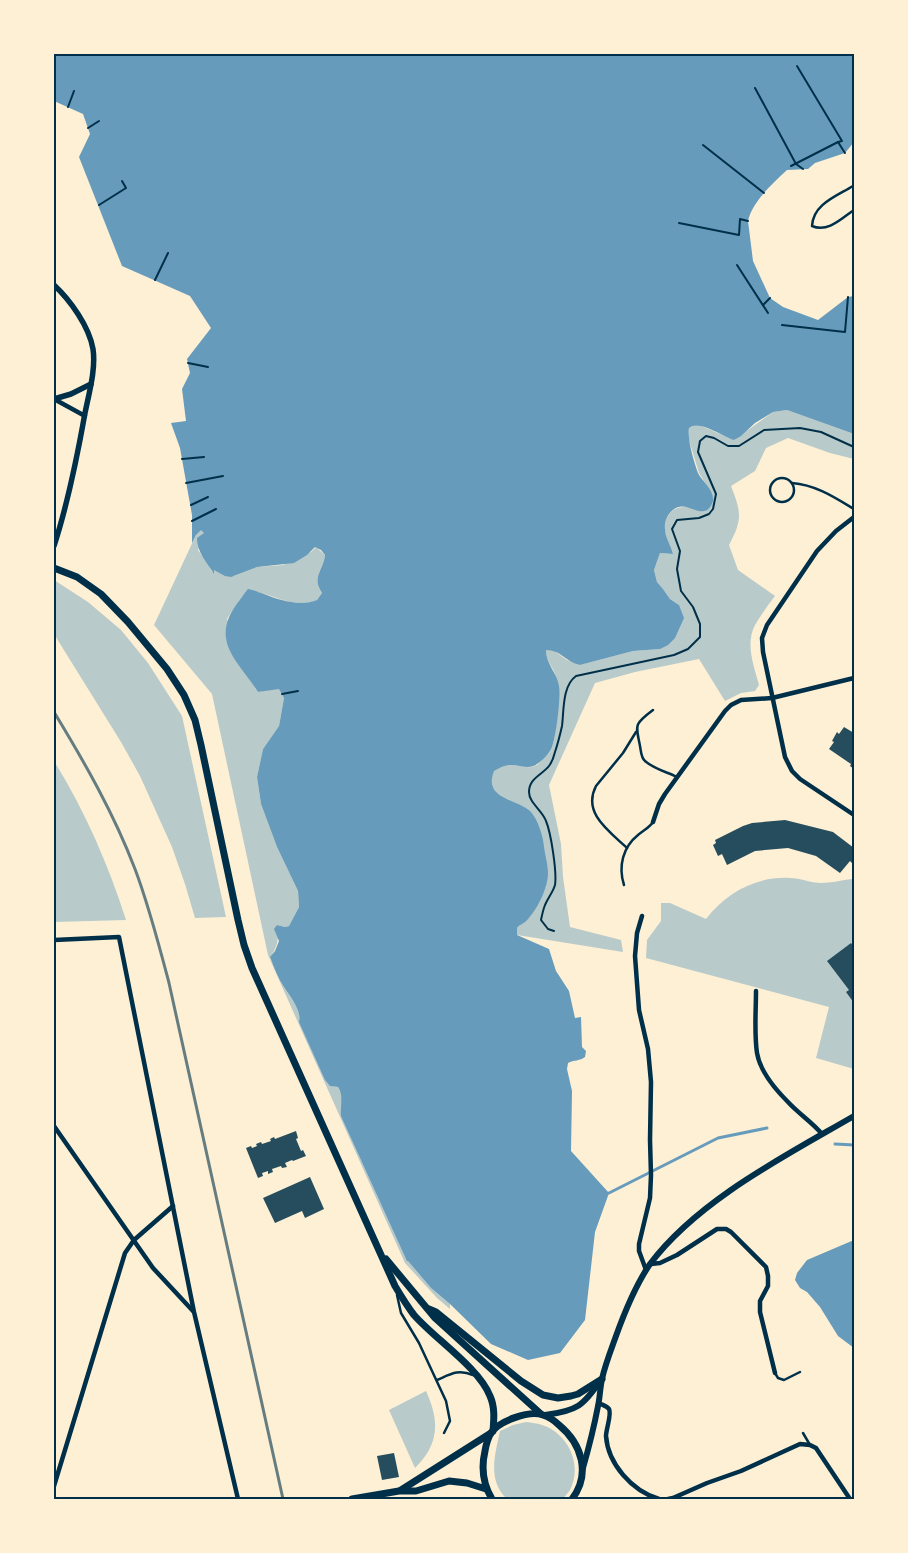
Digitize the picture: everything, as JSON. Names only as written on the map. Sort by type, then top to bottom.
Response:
[{"type":"main road","points":[[54,568],[76,577],[101,594],[128,622],[161,662],[184,696],[195,720],[202,745],[238,920],[244,946],[252,968],[395,1286],[414,1315],[476,1376],[487,1389],[491,1398],[494,1410],[492,1432],[483,1461],[487,1499]]},
{"type":"main road","points":[[572,1499],[579,1488],[602,1379],[624,1313],[651,1264],[674,1237],[708,1206],[766,1168],[854,1116]]},
{"type":"main road","points":[[380,1251],[426,1308],[454,1336],[543,1415],[563,1428],[576,1443],[581,1453],[583,1470]]},
{"type":"main road","points":[[426,1308],[436,1312],[521,1381],[543,1395],[558,1398],[571,1396],[578,1394],[602,1379]]},
{"type":"main road","points":[[400,1491],[508,1420],[516,1417],[568,1411],[581,1404],[602,1379]]},
{"type":"main road","points":[[352,1499],[400,1491],[416,1491],[449,1481],[467,1483],[487,1490],[492,1499]]},
{"type":"main road","points":[[579,1488],[581,1499]]},
{"type":"street","points":[[54,284],[74,308],[87,332],[93,349],[91,384],[85,416],[64,513],[54,546]]},
{"type":"street","points":[[54,399],[91,384]]},
{"type":"street","points":[[54,399],[85,416]]},
{"type":"street","points":[[854,517],[836,531],[817,552],[767,624],[762,638],[762,648],[772,698],[786,757],[792,771],[800,779],[854,815]]},
{"type":"street","points":[[653,822],[659,804],[725,710],[731,705],[740,700],[772,698],[854,678]]},
{"type":"street","points":[[642,916],[637,933],[635,956],[639,1010],[648,1049],[651,1082],[650,1198],[639,1244],[639,1251],[646,1271]]},
{"type":"street","points":[[54,940],[119,938],[194,1312],[238,1499]]},
{"type":"street","points":[[756,991],[757,1054],[762,1066],[768,1078],[789,1104],[810,1121],[822,1134]]},
{"type":"street","points":[[54,1126],[153,1268],[194,1312]]},
{"type":"street","points":[[54,1486],[125,1253],[134,1240],[173,1206]]},
{"type":"street","points":[[651,1264],[667,1261],[677,1256],[716,1229],[726,1229],[731,1232],[766,1267],[768,1286],[760,1301],[760,1312],[776,1373]]},
{"type":"street","points":[[598,1404],[608,1408],[610,1411],[606,1435],[609,1452],[616,1466],[635,1487],[659,1499]]},
{"type":"street","points":[[668,1499],[741,1471],[800,1444],[816,1448],[850,1499]]},
{"type":"lane","points":[[853,186],[819,208],[814,215],[812,226],[825,228],[841,220],[854,210]]},
{"type":"lane","points":[[792,484],[794,487],[793,494],[789,500],[778,502],[772,498],[769,488],[774,480],[779,477],[785,478],[792,484],[803,484],[825,491],[854,508]]},
{"type":"lane","points":[[627,848],[602,826],[595,816],[592,808],[593,792],[623,753],[644,716],[652,710]]},
{"type":"lane","points":[[636,732],[642,757],[646,761],[678,776]]},
{"type":"lane","points":[[624,885],[621,865],[627,848],[633,839],[653,822]]},
{"type":"lane","points":[[395,1286],[401,1313],[419,1343],[446,1400],[450,1421],[444,1433]]},
{"type":"lane","points":[[437,1380],[463,1371],[476,1376]]},
{"type":"lane","points":[[776,1373],[778,1378],[784,1380],[800,1372]]},
{"type":"lane","points":[[803,1433],[810,1445]]},
{"type":"path","points":[[791,166],[842,141],[797,66]]},
{"type":"path","points":[[755,88],[796,164],[803,169]]},
{"type":"path","points":[[68,106],[74,92]]},
{"type":"path","points":[[88,128],[99,121]]},
{"type":"path","points":[[838,142],[844,153]]},
{"type":"path","points":[[703,145],[764,193]]},
{"type":"path","points":[[99,205],[126,188],[122,181]]},
{"type":"path","points":[[679,223],[739,235],[740,219],[748,221]]},
{"type":"path","points":[[155,280],[168,252]]},
{"type":"path","points":[[737,265],[768,313]]},
{"type":"path","points":[[782,325],[845,332],[848,297]]},
{"type":"path","points":[[763,306],[770,298]]},
{"type":"path","points":[[188,363],[208,367]]},
{"type":"path","points":[[554,931],[548,929],[541,920],[545,905],[554,887],[555,877],[549,834],[546,821],[530,798],[529,790],[532,782],[549,766],[555,755],[562,727],[568,686],[572,679],[576,676],[674,656],[688,649],[700,637],[700,624],[693,607],[682,591],[677,569],[680,551],[672,529],[677,520],[699,518],[714,510],[716,494],[698,452],[700,441],[706,436],[728,446],[739,446],[764,430],[800,428],[821,432],[854,447]]},
{"type":"path","points":[[182,459],[204,457]]},
{"type":"path","points":[[186,483],[222,476]]},
{"type":"path","points":[[191,504],[208,498]]},
{"type":"path","points":[[192,520],[216,509]]},
{"type":"path","points":[[282,694],[298,691]]},
{"type":"shaded area","points":[[787,410],[854,434],[854,459],[830,453],[788,438],[766,448],[755,471],[731,486],[739,516],[737,528],[729,545],[738,570],[775,596],[752,632],[751,655],[759,685],[755,691],[741,693],[725,701],[699,659],[635,672],[595,683],[549,785],[561,844],[563,877],[570,927],[621,940],[623,952],[517,935],[517,928],[537,905],[543,894],[547,877],[546,861],[529,811],[523,806],[496,793],[492,788],[491,780],[493,771],[504,766],[531,767],[537,765],[552,747],[556,724],[557,684],[547,658],[546,650],[553,650],[567,660],[580,665],[633,651],[660,649],[679,605],[670,599],[657,582],[654,570],[660,553],[673,554],[665,534],[664,527],[667,517],[680,507],[705,511],[712,494],[699,473],[688,437],[689,428],[697,424],[734,440],[773,412]]},
{"type":"shaded area","points":[[201,529],[204,533],[198,550],[212,572],[214,570],[234,576],[257,567],[283,565],[311,552],[316,547],[325,555],[318,578],[322,593],[317,600],[308,603],[290,602],[246,591],[227,619],[252,683],[258,692],[279,688],[284,698],[279,726],[263,749],[257,777],[261,804],[277,847],[298,891],[299,907],[289,926],[277,925],[277,942],[270,958],[285,989],[298,1008],[300,1021],[326,1081],[331,1086],[338,1087],[341,1092],[341,1110],[408,1261],[431,1288],[450,1304],[450,1309],[437,1298],[405,1263],[268,955],[212,694],[154,625],[196,535]]},
{"type":"shaded area","points":[[54,580],[88,602],[121,630],[148,663],[182,716],[226,917],[195,918],[172,847],[140,776],[54,634]]},
{"type":"shaded area","points":[[54,761],[76,799],[95,838],[126,920],[54,922]]},
{"type":"shaded area","points":[[854,875],[852,887],[854,931],[854,1069],[816,1058],[829,1007],[646,958],[647,940],[661,921],[661,903],[670,903],[706,919],[732,894],[754,883],[777,878],[790,878],[825,883],[852,879]]},
{"type":"shaded area","points":[[426,1391],[434,1413],[435,1432],[429,1450],[415,1468],[389,1410]]},
{"type":"shaded area","points":[[526,1422],[540,1424],[551,1429],[566,1442],[571,1451],[575,1470],[574,1480],[570,1490],[563,1499],[507,1499],[497,1484],[494,1467],[500,1431]]},
{"type":"water","points":[[54,54],[854,54],[854,142],[845,153],[815,163],[808,169],[787,170],[758,200],[748,221],[753,261],[770,298],[783,307],[818,320],[848,297],[854,296],[854,434],[787,410],[773,412],[755,423],[734,440],[704,427],[693,426],[689,428],[690,444],[696,468],[712,493],[713,500],[706,511],[678,507],[669,514],[666,521],[666,535],[673,554],[660,553],[654,570],[657,582],[670,599],[679,605],[684,618],[675,638],[668,645],[660,649],[633,651],[580,665],[556,652],[546,650],[546,655],[558,681],[559,691],[559,707],[554,742],[550,752],[534,766],[511,765],[494,771],[492,780],[493,787],[497,793],[530,811],[538,823],[541,833],[548,879],[542,897],[527,921],[517,928],[517,935],[549,949],[556,971],[569,991],[575,1018],[581,1017],[582,1047],[586,1051],[585,1057],[568,1063],[567,1069],[572,1091],[571,1151],[609,1193],[595,1232],[585,1320],[560,1353],[528,1360],[491,1344],[431,1288],[407,1261],[341,1116],[340,1090],[338,1087],[330,1086],[325,1080],[299,1022],[297,1008],[280,980],[270,957],[279,941],[274,929],[277,925],[289,926],[299,907],[298,891],[277,847],[261,804],[257,777],[263,749],[279,726],[284,698],[279,689],[258,692],[230,651],[226,630],[229,618],[248,589],[290,602],[304,603],[317,600],[322,593],[318,578],[325,555],[315,547],[307,555],[294,563],[257,567],[231,577],[214,570],[214,574],[203,557],[197,543],[197,538],[204,533],[201,530],[192,543],[192,515],[180,448],[171,423],[186,421],[182,389],[190,373],[187,359],[211,328],[190,296],[122,266],[79,157],[90,134],[83,114],[54,101]]},
{"type":"water","points":[[854,1240],[854,1348],[838,1336],[820,1307],[807,1292],[800,1288],[795,1280],[797,1273],[807,1260]]},
{"type":"building","points":[[844,727],[854,733],[854,769],[850,766],[851,764],[829,749],[834,742],[832,741],[837,732],[839,734]]},
{"type":"building","points":[[785,820],[833,832],[854,848],[853,864],[850,861],[840,873],[816,856],[788,848],[755,851],[727,865],[722,854],[718,856],[713,845],[716,843],[715,840],[743,826],[752,823]]},
{"type":"building","points":[[851,943],[854,947],[854,1003],[846,992],[849,990],[827,961]]},
{"type":"building","points":[[296,1131],[298,1138],[296,1139],[301,1151],[303,1150],[306,1156],[285,1163],[287,1167],[282,1168],[281,1166],[272,1169],[273,1172],[268,1174],[268,1171],[262,1173],[263,1176],[258,1178],[246,1148],[251,1146],[252,1148],[261,1142],[262,1144],[271,1141],[270,1139],[274,1137],[275,1139]]},
{"type":"building","points":[[310,1177],[324,1209],[305,1218],[302,1211],[275,1223],[263,1198]]},
{"type":"building","points":[[394,1453],[399,1477],[382,1480],[377,1456]]},
{"type":"waterway","points":[[609,1193],[718,1138],[767,1128]]},
{"type":"waterway","points":[[835,1144],[854,1145]]},
{"type":"railway","points":[[54,712],[88,770],[118,828],[135,869],[154,926],[169,983],[283,1499]]}]
